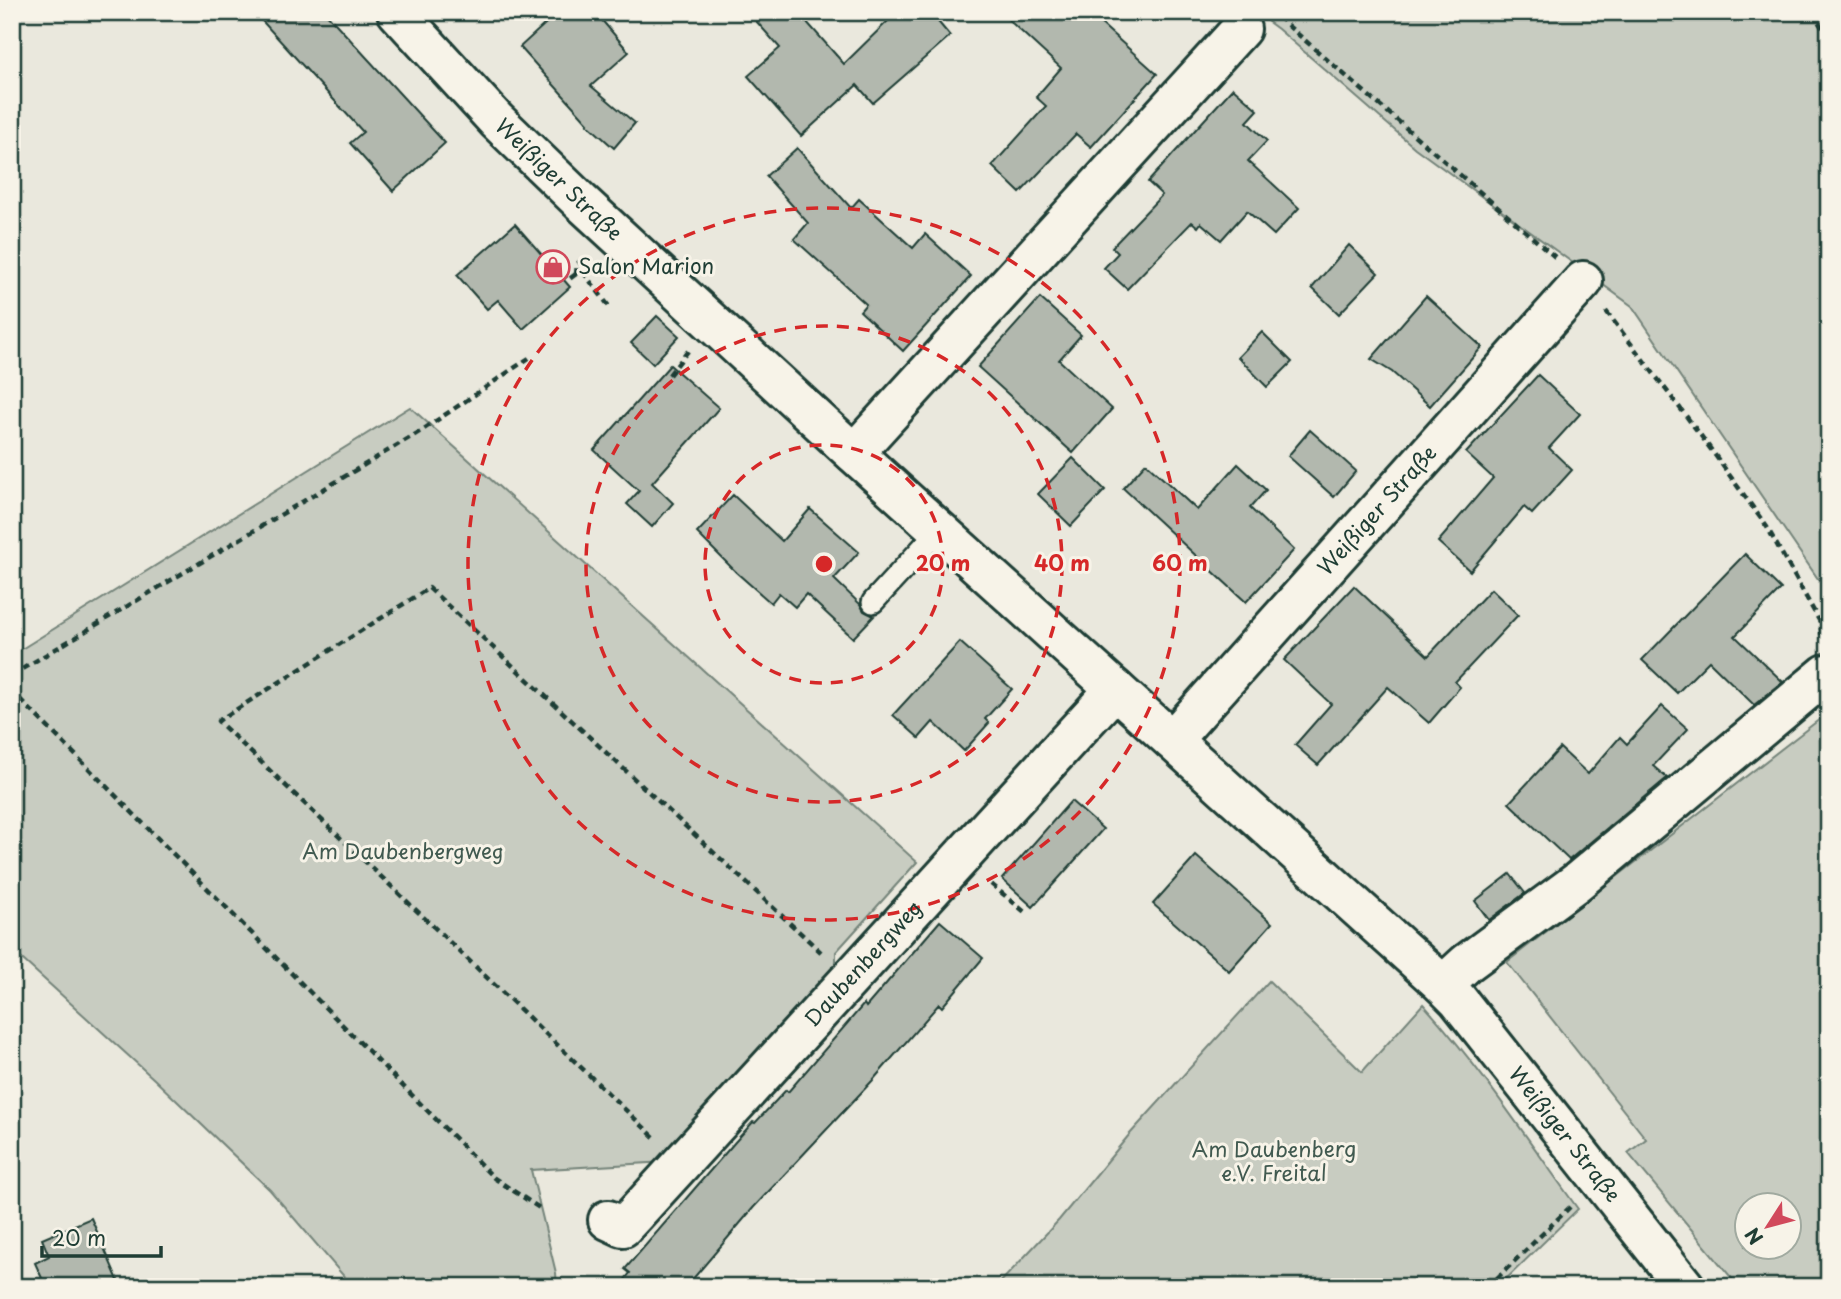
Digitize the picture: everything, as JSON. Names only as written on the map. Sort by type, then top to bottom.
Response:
[{"type":"street","name":"Weißiger Straße","points":[[397,12],[533,156],[854,453],[1443,985],[1458,1000],[1685,1287]]},
{"type":"street","points":[[854,453],[1241,29]]},
{"type":"street","name":"Weißiger Straße","points":[[1172,740],[1583,281]]},
{"type":"street","points":[[1443,985],[1467,963],[1577,882],[1826,674]]},
{"type":"street","name":"Daubenbergweg","points":[[608,1220],[624,1227],[1115,689]]},
{"type":"lane","points":[[873,602],[939,530]]},
{"type":"path","points":[[1812,12],[1829,38]]},
{"type":"path","points":[[576,274],[577,264],[587,256]]},
{"type":"path","points":[[554,264],[568,280],[583,273],[611,309]]},
{"type":"path","points":[[669,374],[691,348]]},
{"type":"path","points":[[12,675],[421,431],[529,358]]},
{"type":"path","points":[[662,1145],[218,721],[429,587],[826,957]]},
{"type":"path","points":[[12,691],[494,1178],[541,1209]]},
{"type":"path","points":[[984,877],[1026,913]]},
{"type":"path","points":[[1488,1287],[1574,1203]]},
{"type":"green space","points":[[1255,12],[1829,12],[1829,595],[1632,306],[1415,148]]},
{"type":"green space","name":"Am Daubenbergweg","points":[[410,407],[917,862],[836,952],[836,966],[666,1162],[531,1170],[557,1287],[353,1287],[270,1190],[154,1079],[12,950],[12,655]]},
{"type":"green space","points":[[1829,712],[1829,1287],[1739,1287],[1628,1153],[1646,1139],[1507,962]]},
{"type":"green space","name":"Am Daubenberg e.V. Freital","points":[[1269,981],[1362,1072],[1423,1004],[1484,1079],[1578,1209],[1498,1287],[996,1287],[1059,1220],[1129,1135]]},
{"type":"building","points":[[254,12],[325,12],[445,143],[393,191],[350,143],[363,132]]},
{"type":"building","points":[[558,12],[595,12],[629,52],[591,86],[635,123],[614,148],[587,124],[520,47]]},
{"type":"building","points":[[748,12],[798,12],[844,64],[897,12],[930,12],[950,36],[873,103],[857,85],[801,136],[748,76],[780,48]]},
{"type":"building","points":[[1000,12],[1088,12],[1157,74],[1091,147],[1076,134],[1020,193],[992,166],[1046,106],[1036,97],[1061,68]]},
{"type":"building","points":[[1233,88],[1258,110],[1247,122],[1267,141],[1248,161],[1299,208],[1274,235],[1247,211],[1221,240],[1201,223],[1198,227],[1192,222],[1127,289],[1104,268],[1118,253],[1112,247],[1162,195],[1148,182]]},
{"type":"building","points":[[797,148],[851,208],[859,199],[913,248],[925,234],[971,276],[903,351],[860,311],[866,304],[794,239],[808,223],[766,176]]},
{"type":"building","points":[[515,224],[570,287],[523,329],[498,300],[487,309],[457,275]]},
{"type":"building","points":[[1349,245],[1378,273],[1339,314],[1312,288]]},
{"type":"building","points":[[1426,296],[1482,347],[1430,406],[1392,372],[1371,359]]},
{"type":"building","points":[[1040,298],[1081,335],[1059,360],[1112,409],[1073,453],[978,367]]},
{"type":"building","points":[[657,316],[679,336],[653,364],[631,343]]},
{"type":"building","points":[[1262,332],[1292,362],[1267,387],[1238,357]]},
{"type":"building","points":[[670,365],[719,408],[652,483],[673,503],[652,527],[627,504],[639,491],[594,450]]},
{"type":"building","points":[[1538,375],[1580,414],[1549,448],[1572,470],[1532,514],[1524,507],[1470,571],[1438,542],[1493,478],[1466,453]]},
{"type":"building","points":[[1310,430],[1356,471],[1334,497],[1288,456]]},
{"type":"building","points":[[1073,458],[1105,490],[1071,526],[1038,494]]},
{"type":"building","points":[[1146,463],[1197,510],[1238,464],[1266,490],[1250,508],[1294,550],[1246,602],[1123,488]]},
{"type":"building","points":[[733,495],[782,541],[810,509],[859,552],[834,579],[864,611],[874,616],[853,638],[806,594],[795,607],[779,593],[771,603],[697,533]]},
{"type":"building","points":[[1745,554],[1781,589],[1735,636],[1783,682],[1754,705],[1709,661],[1677,693],[1642,660]]},
{"type":"building","points":[[1354,586],[1428,656],[1491,589],[1518,615],[1455,682],[1460,687],[1429,723],[1388,687],[1318,765],[1295,745],[1331,704],[1284,660]]},
{"type":"building","points":[[960,642],[1012,689],[985,719],[989,723],[964,751],[933,722],[919,738],[893,715]]},
{"type":"building","points":[[1662,706],[1688,729],[1653,766],[1667,778],[1569,860],[1509,803],[1560,748],[1588,774],[1620,737],[1627,744]]},
{"type":"building","points":[[1071,801],[1103,829],[1033,907],[1002,879]]},
{"type":"building","points":[[1196,856],[1272,923],[1229,971],[1153,904]]},
{"type":"building","points":[[1510,874],[1525,893],[1489,920],[1475,901]]},
{"type":"building","points":[[940,921],[983,958],[942,1007],[939,1004],[873,1080],[754,1207],[686,1287],[619,1287],[630,1273],[625,1269],[735,1142],[786,1090],[788,1092]]},
{"type":"building","points":[[91,1218],[121,1287],[46,1287],[35,1263],[49,1256],[42,1239]]},
{"type":"place","name":"Salon Marion","points":[[553,267]]}]
